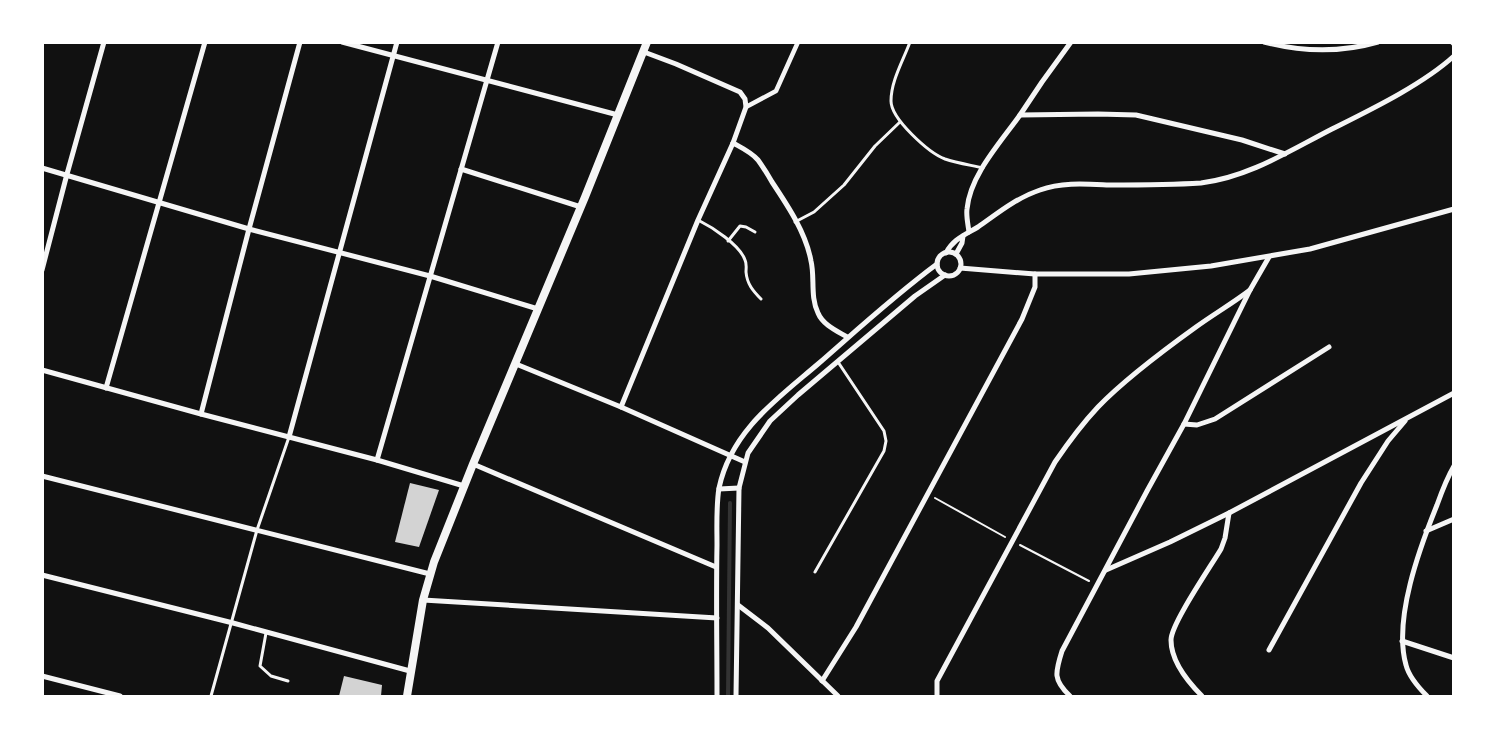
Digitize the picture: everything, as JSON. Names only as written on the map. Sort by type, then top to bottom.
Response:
[{"type":"street","points":[[42,270],[104,42]]},
{"type":"street","points":[[106,388],[161,202],[205,42]]},
{"type":"street","points":[[201,414],[300,42]]},
{"type":"street","points":[[342,42],[618,116]]},
{"type":"street","points":[[289,437],[397,42]]},
{"type":"street","points":[[377,460],[498,42]]},
{"type":"street","points":[[407,696],[423,600],[430,574],[464,486],[581,207],[647,42]]},
{"type":"street","points":[[746,106],[776,91],[798,42]]},
{"type":"street","points":[[969,232],[966,211],[972,187],[983,168],[1071,42]]},
{"type":"street","points":[[1264,42],[1288,48],[1307,50],[1344,49],[1378,42]]},
{"type":"street","points":[[620,407],[698,220],[733,143],[746,106],[745,99],[740,92],[644,52]]},
{"type":"street","points":[[717,696],[716,567],[719,489],[730,457],[747,428],[757,416],[847,337],[937,264],[940,257],[946,253],[953,241],[1002,209],[1042,189],[1082,184],[1177,184],[1218,181],[1255,169],[1384,101],[1437,69],[1454,56]]},
{"type":"street","points":[[1020,115],[1136,115],[1242,140],[1285,154]]},
{"type":"street","points":[[733,143],[747,151],[759,162],[795,222],[810,253],[815,306],[818,314],[824,322],[847,337]]},
{"type":"street","points":[[42,168],[249,229],[430,276],[538,309]]},
{"type":"street","points":[[461,169],[581,207]]},
{"type":"street","points":[[736,696],[739,488],[748,452],[770,422],[798,395],[915,296],[945,275],[952,275],[960,268],[1035,274],[1129,274],[1212,266],[1310,249],[1454,209]]},
{"type":"street","points":[[956,254],[963,236]]},
{"type":"street","points":[[946,253],[956,254]]},
{"type":"street","points":[[956,254],[960,260],[960,268]]},
{"type":"street","points":[[1070,696],[1059,685],[1056,677],[1057,666],[1070,636],[1184,424],[1250,290],[1269,257]]},
{"type":"street","points":[[937,264],[938,269],[945,275]]},
{"type":"street","points":[[822,681],[856,627],[1022,319],[1035,287],[1035,274]]},
{"type":"street","points":[[937,696],[937,680],[1055,462],[1076,432],[1099,406],[1137,373],[1197,326],[1250,290]]},
{"type":"street","points":[[1184,424],[1197,425],[1215,419],[1329,347]]},
{"type":"street","points":[[516,364],[745,462]]},
{"type":"street","points":[[42,370],[377,460],[464,486]]},
{"type":"street","points":[[1106,570],[1170,542],[1229,513],[1454,393]]},
{"type":"street","points":[[1269,650],[1361,483],[1406,418]]},
{"type":"street","points":[[473,464],[716,567]]},
{"type":"street","points":[[1427,696],[1412,678],[1406,666],[1402,641],[1406,606],[1426,530],[1454,466]]},
{"type":"street","points":[[42,476],[430,574]]},
{"type":"street","points":[[719,489],[739,488]]},
{"type":"street","points":[[1202,696],[1179,666],[1173,655],[1170,638],[1179,618],[1221,549],[1227,532],[1229,513]]},
{"type":"street","points":[[1426,530],[1454,519]]},
{"type":"street","points":[[42,575],[233,623],[410,671]]},
{"type":"street","points":[[423,600],[716,618]]},
{"type":"street","points":[[738,605],[768,628],[838,696]]},
{"type":"street","points":[[1402,641],[1454,658]]},
{"type":"street","points":[[42,676],[120,696]]},
{"type":"lane","points":[[910,42],[892,90],[891,104],[893,111],[900,122],[937,155],[983,168]]},
{"type":"lane","points":[[795,222],[814,212],[844,185],[875,146],[900,122]]},
{"type":"lane","points":[[698,220],[728,241],[745,258],[749,283],[752,290],[761,299]]},
{"type":"lane","points":[[728,241],[740,226],[746,226],[755,232]]},
{"type":"lane","points":[[815,572],[884,451],[886,441],[884,431],[837,361]]},
{"type":"lane","points":[[211,696],[233,623],[257,530],[289,437]]},
{"type":"lane","points":[[266,632],[260,666],[271,676],[288,681]]},
{"type":"building","points":[[410,483],[439,490],[419,547],[395,542]]},
{"type":"building","points":[[344,676],[382,685],[381,696],[339,696]]},
{"type":"waterway","points":[[728,696],[730,503]]}]
